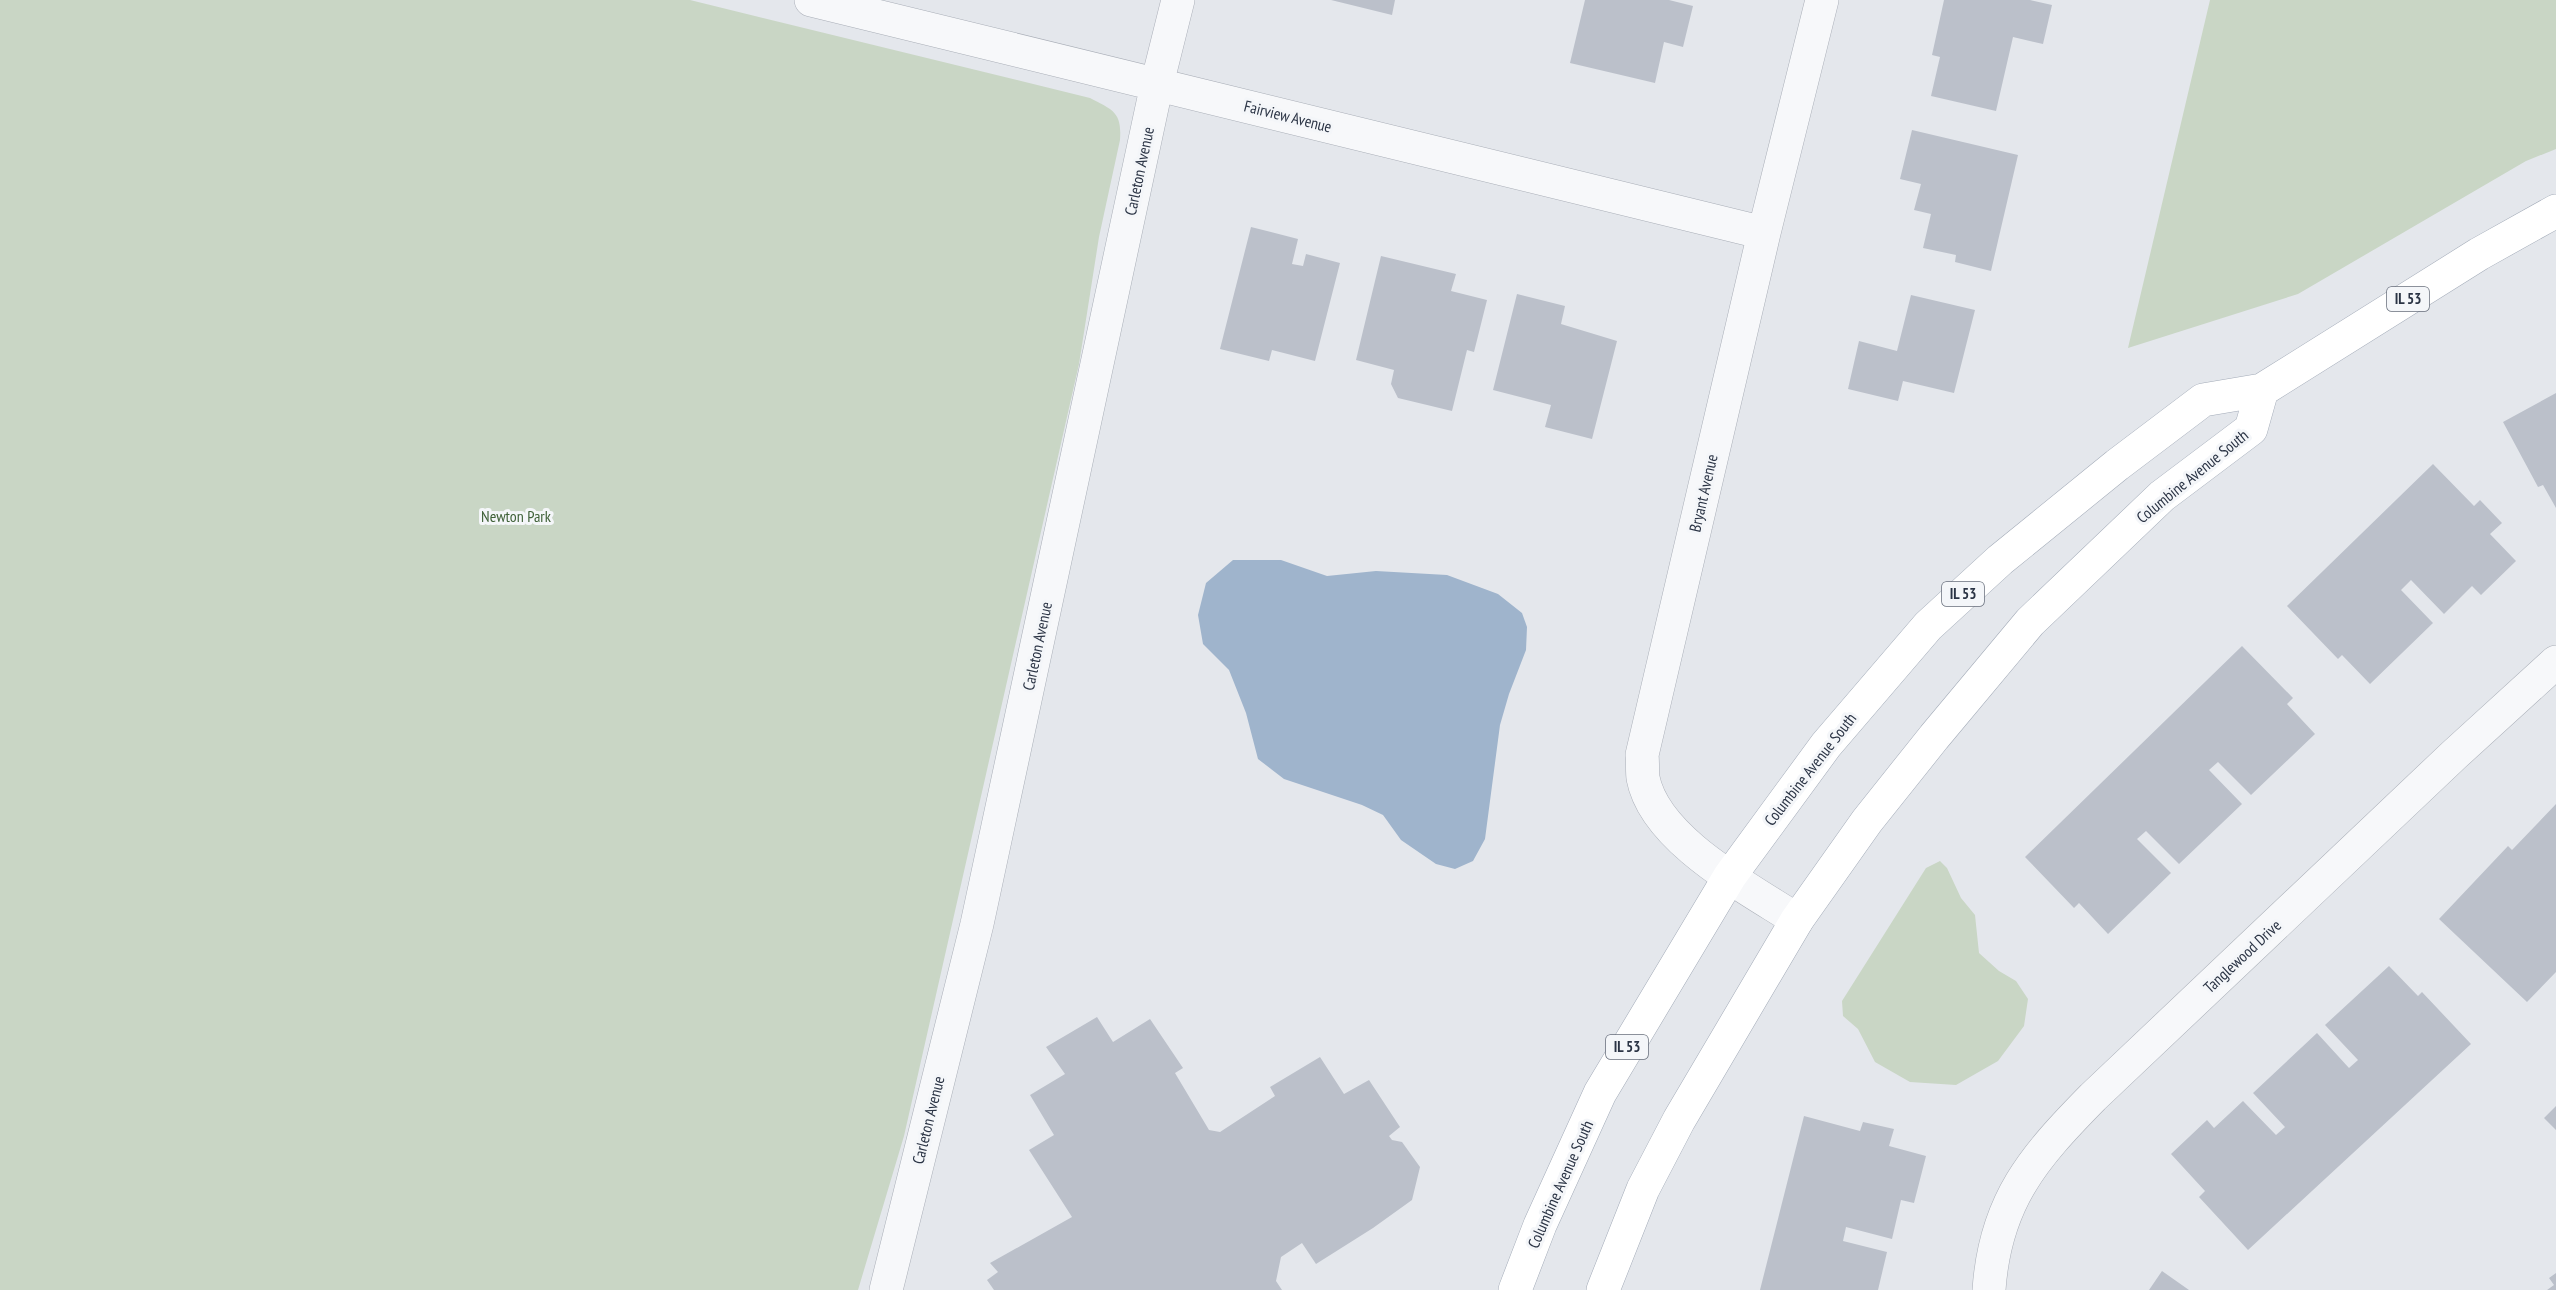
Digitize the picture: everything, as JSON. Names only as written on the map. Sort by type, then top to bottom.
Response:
[{"type":"main road","name":"Columbine Avenue South","points":[[1515,1290],[1545,1214],[1600,1093],[1730,876],[1826,745],[1928,626],[1992,567],[2117,465],[2204,400],[2262,390],[2479,254],[2556,211]]},
{"type":"main road","name":"Columbine Avenue South","points":[[1603,1290],[1648,1179],[1731,1029],[1797,920],[1868,820],[1934,736],[2030,622],[2162,496],[2251,429],[2262,390]]},
{"type":"street","name":"Fairview Avenue","points":[[811,0],[1764,233]]},
{"type":"street","name":"Carleton Avenue","points":[[886,1290],[977,924],[1157,84],[1179,0]]},
{"type":"street","name":"Bryant Avenue","points":[[1797,920],[1685,844],[1657,811],[1643,779],[1642,755],[1764,233],[1822,0]]},
{"type":"street","name":"Tanglewood Drive","points":[[1989,1290],[1996,1244],[2008,1209],[2023,1177],[2048,1143],[2093,1097],[2556,662]]},
{"type":"green space","name":"Newton Park","points":[[0,0],[690,0],[1090,98],[1114,113],[1119,123],[1120,140],[1099,237],[1079,364],[904,1136],[858,1290],[0,1290]]},
{"type":"green space","points":[[2210,0],[2556,0],[2556,149],[2526,161],[2298,294],[2128,348]]},
{"type":"green space","points":[[1940,861],[1947,868],[1961,898],[1975,915],[1979,953],[1999,971],[2016,981],[2028,999],[2024,1026],[1998,1061],[1956,1085],[1910,1082],[1875,1062],[1858,1029],[1843,1016],[1842,1001],[1926,868]]},
{"type":"water","points":[[1233,560],[1281,560],[1327,576],[1376,571],[1447,575],[1498,594],[1522,613],[1527,627],[1526,650],[1500,725],[1485,839],[1473,861],[1455,869],[1436,864],[1401,840],[1383,815],[1362,805],[1284,779],[1258,759],[1246,713],[1229,670],[1203,644],[1198,615],[1206,583]]},
{"type":"building","points":[[1331,0],[1395,0],[1392,15]]},
{"type":"building","points":[[1585,0],[1669,0],[1693,6],[1683,47],[1664,42],[1655,83],[1570,63]]},
{"type":"building","points":[[1944,0],[2030,0],[2052,5],[2043,44],[2013,37],[1996,111],[1931,96],[1940,57],[1932,55]]},
{"type":"building","points":[[1912,130],[2018,155],[1991,271],[1955,262],[1956,255],[1923,248],[1931,214],[1914,210],[1921,184],[1900,179]]},
{"type":"building","points":[[1251,227],[1298,239],[1292,264],[1303,266],[1306,254],[1340,263],[1315,361],[1272,350],[1269,361],[1220,349]]},
{"type":"building","points":[[1381,256],[1456,274],[1451,291],[1487,300],[1474,352],[1467,350],[1452,411],[1398,398],[1391,384],[1394,370],[1356,360]]},
{"type":"building","points":[[1517,294],[1565,306],[1561,324],[1617,341],[1592,439],[1545,427],[1551,405],[1493,390]]},
{"type":"building","points":[[1911,295],[1975,310],[1954,393],[1903,381],[1898,401],[1848,389],[1859,341],[1897,351]]},
{"type":"building","points":[[2556,393],[2556,508],[2543,485],[2538,487],[2503,422]]},
{"type":"building","points":[[2433,464],[2474,506],[2480,500],[2502,523],[2490,534],[2516,561],[2481,595],[2472,586],[2444,614],[2411,580],[2401,590],[2433,623],[2370,684],[2342,655],[2338,659],[2287,606]]},
{"type":"building","points":[[2242,646],[2293,698],[2287,704],[2315,734],[2251,795],[2218,762],[2209,770],[2242,804],[2179,864],[2146,831],[2137,839],[2171,873],[2108,934],[2079,903],[2074,908],[2025,857]]},
{"type":"building","points":[[2556,804],[2556,972],[2527,1002],[2439,919],[2508,846],[2512,850]]},
{"type":"building","points":[[2389,966],[2418,996],[2422,992],[2471,1044],[2248,1250],[2199,1197],[2205,1191],[2171,1154],[2207,1120],[2214,1128],[2243,1101],[2276,1135],[2285,1127],[2253,1093],[2317,1033],[2349,1068],[2358,1060],[2325,1025]]},
{"type":"building","points":[[1097,1017],[1113,1042],[1150,1019],[1183,1068],[1175,1073],[1209,1130],[1220,1132],[1275,1096],[1270,1087],[1320,1057],[1344,1094],[1369,1080],[1400,1127],[1389,1136],[1392,1140],[1402,1142],[1420,1167],[1412,1200],[1316,1264],[1302,1243],[1281,1257],[1276,1281],[1282,1290],[994,1290],[987,1280],[998,1272],[990,1263],[1072,1217],[1029,1150],[1054,1135],[1030,1095],[1065,1074],[1046,1047]]},
{"type":"building","points":[[2556,1106],[2556,1130],[2544,1118]]},
{"type":"building","points":[[1804,1116],[1860,1131],[1863,1122],[1894,1129],[1889,1146],[1926,1156],[1914,1203],[1901,1200],[1892,1239],[1846,1227],[1843,1241],[1887,1252],[1878,1290],[1760,1290]]},
{"type":"building","points":[[2162,1271],[2189,1290],[2149,1290]]},
{"type":"building","points":[[2556,1273],[2556,1290],[2547,1290],[2554,1285],[2549,1278]]}]
